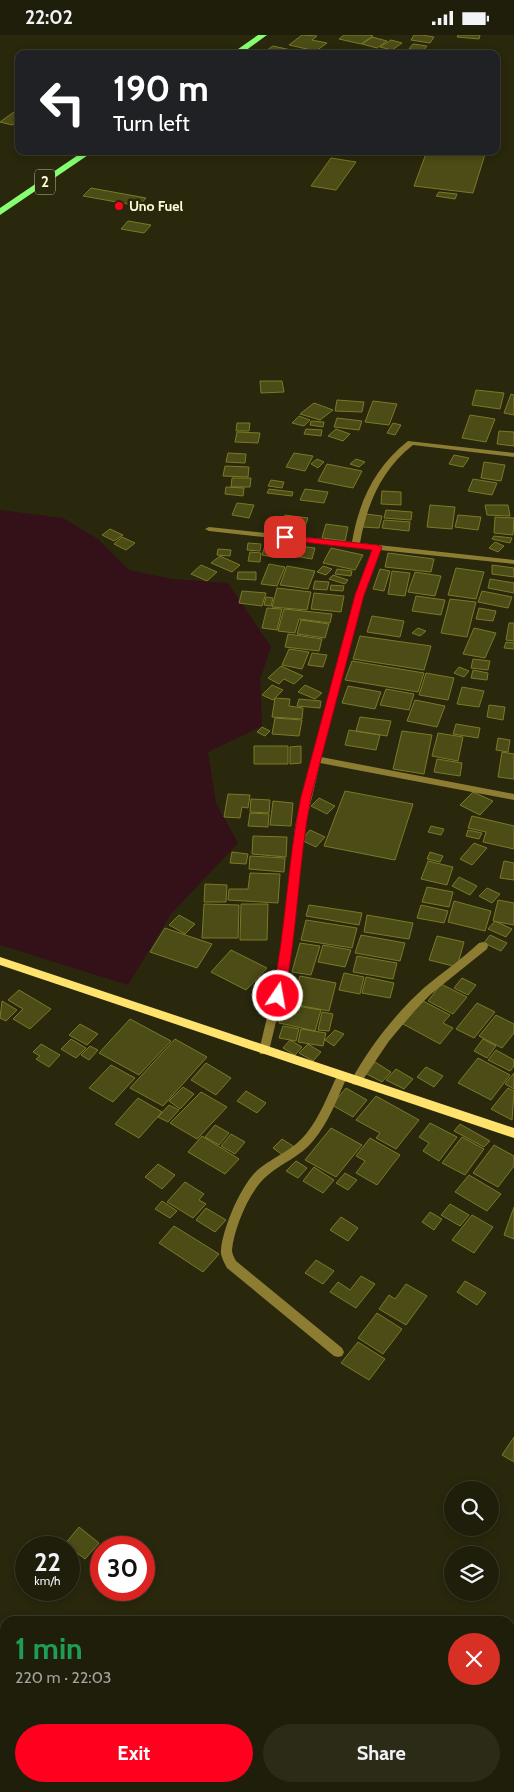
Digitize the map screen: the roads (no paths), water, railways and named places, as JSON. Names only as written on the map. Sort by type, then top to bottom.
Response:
[{"type":"highway","points":[[241,50],[263,35]]},
{"type":"highway","name":"2","points":[[0,212],[84,155]]},
{"type":"main road","points":[[0,961],[264,1051],[514,1133]]},
{"type":"street","points":[[356,545],[359,521],[364,504],[390,462],[411,443],[514,455]]},
{"type":"street","points":[[209,529],[514,562]]},
{"type":"street","points":[[264,1051],[284,967],[300,827],[360,595],[377,547]]},
{"type":"street","points":[[317,759],[514,797]]},
{"type":"street","points":[[356,1081],[373,1055],[405,1014],[421,997],[483,946]]},
{"type":"street","points":[[338,1352],[230,1264],[226,1252],[249,1188],[262,1173],[293,1155],[306,1143],[322,1119],[342,1077]]},
{"type":"place","name":"Uno Fuel","points":[[119,206]]}]
